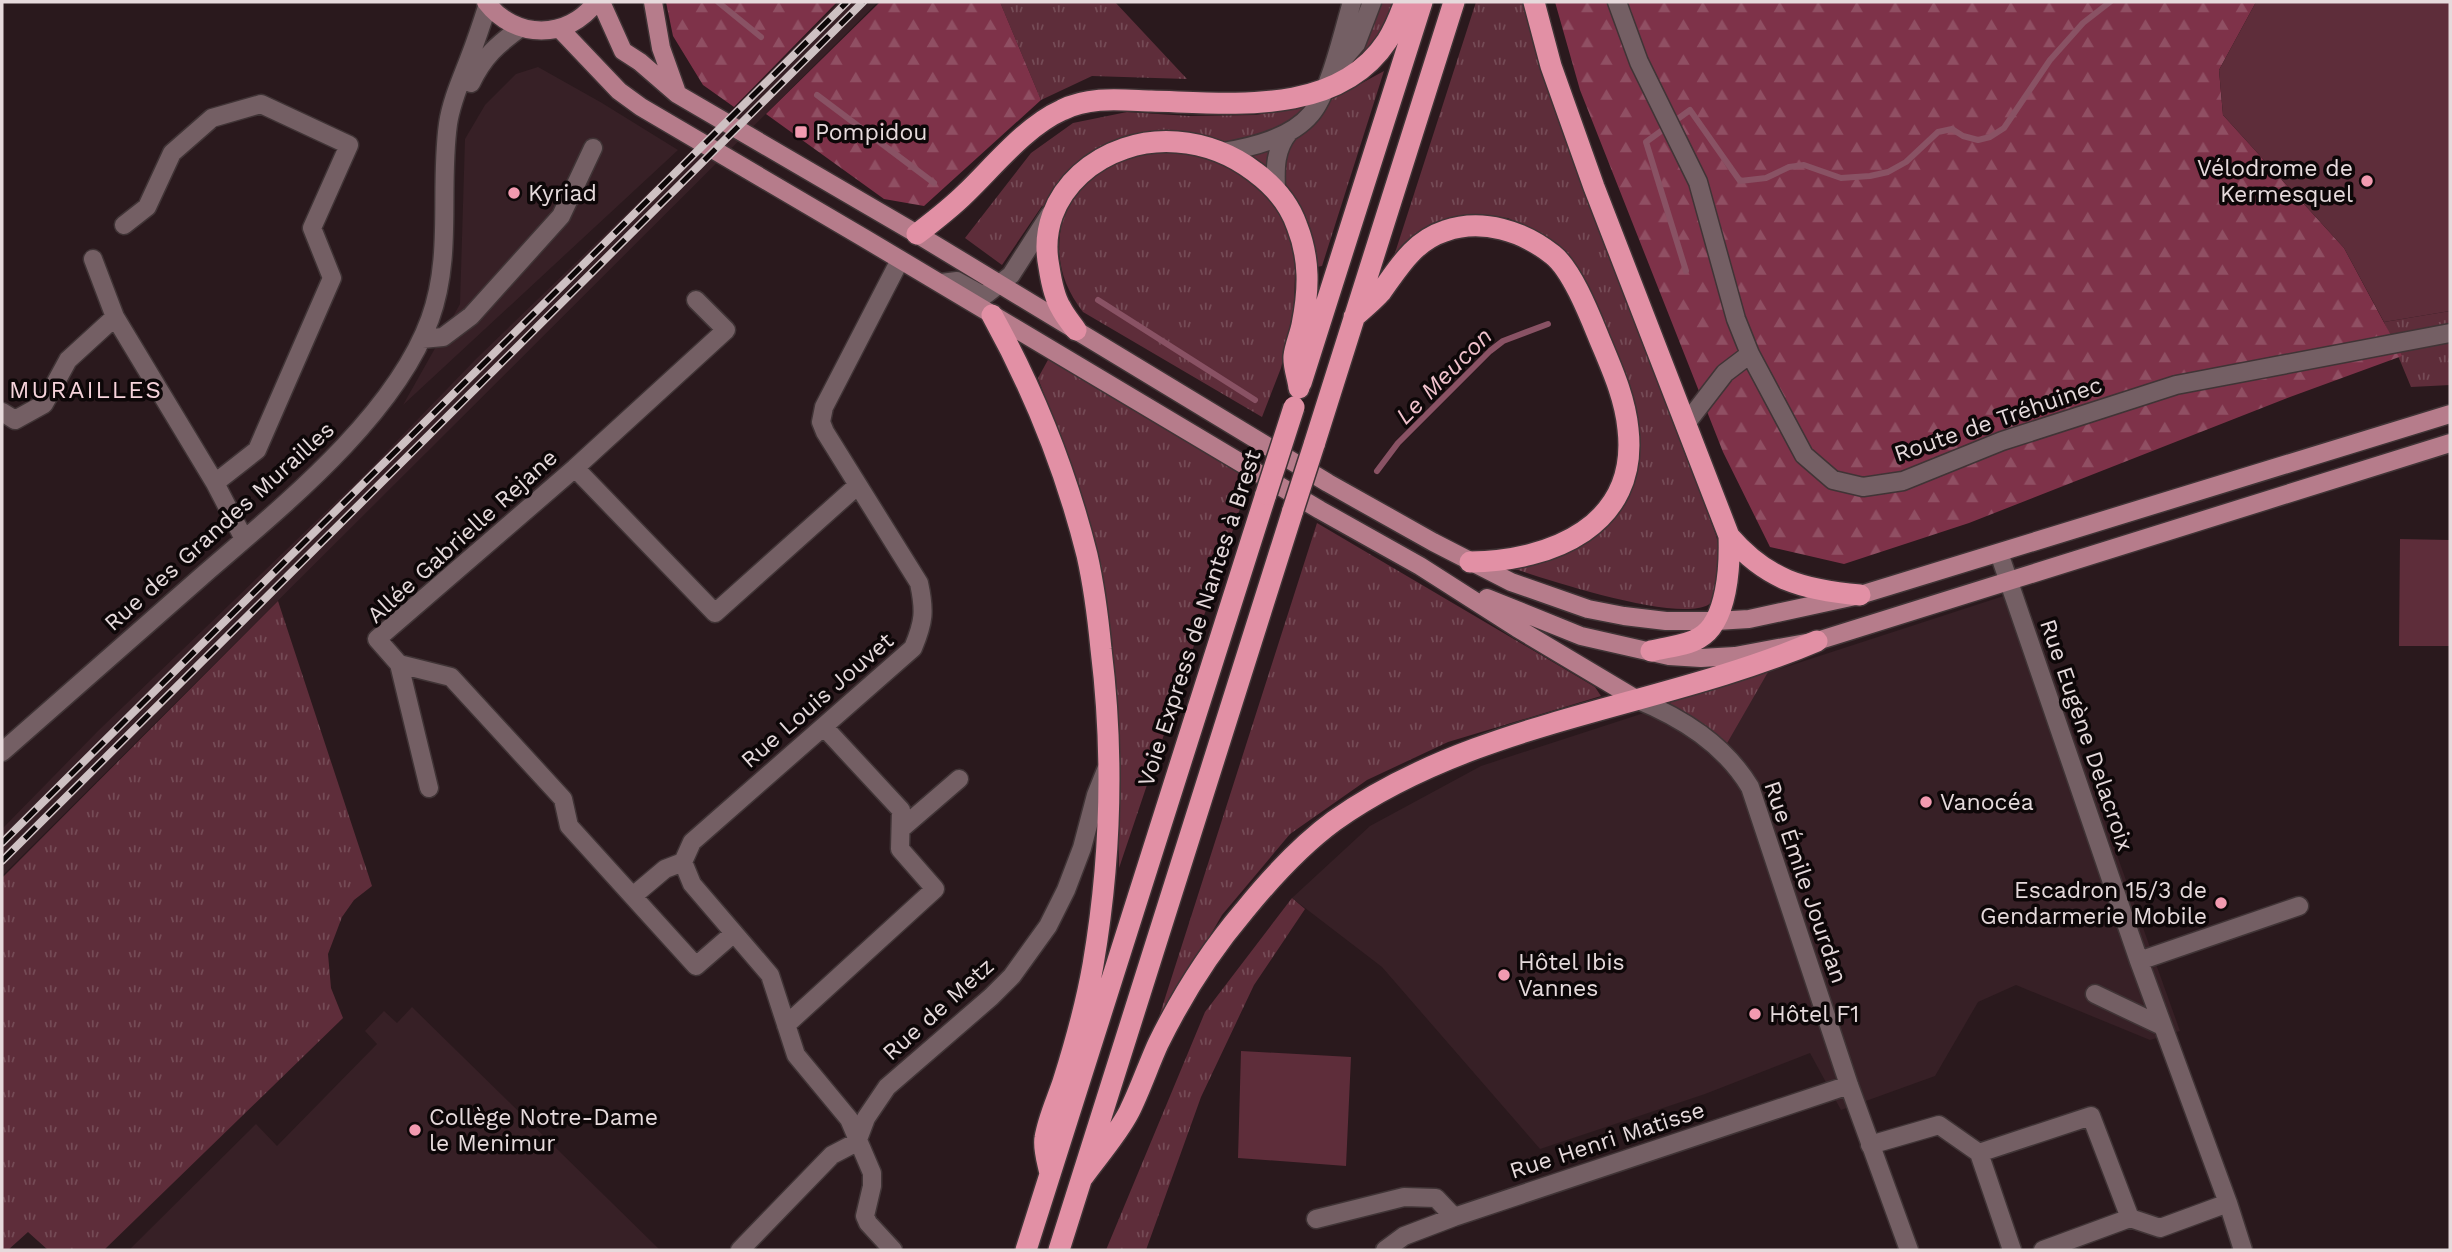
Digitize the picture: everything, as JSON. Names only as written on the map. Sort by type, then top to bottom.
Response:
[{"type":"highway","points":[[917,234],[964,195],[1024,135],[1061,110],[1096,99],[1243,103],[1354,75],[1376,55],[1387,40],[1405,2]]},
{"type":"highway","name":"Voie Express de Nantes à Brest","points":[[1026,1250],[1422,2]]},
{"type":"highway","points":[[1059,1250],[1454,2]]},
{"type":"highway","points":[[1534,2],[1551,66],[1729,536],[1744,553],[1780,578],[1824,592],[1860,595]]},
{"type":"highway","points":[[1076,330],[1059,306],[1046,251],[1053,210],[1077,176],[1096,161],[1148,144],[1177,142],[1223,152],[1244,164],[1276,189],[1296,222],[1307,263],[1308,289],[1294,357],[1297,397]]},
{"type":"highway","points":[[1354,317],[1379,294],[1413,248],[1444,231],[1483,224],[1517,233],[1555,256],[1581,295],[1616,378],[1628,428],[1629,459],[1619,493],[1606,513],[1587,531],[1557,547],[1526,556],[1470,562]]},
{"type":"highway","points":[[992,315],[1018,362],[1045,424],[1070,496],[1087,557],[1106,691],[1108,846],[1102,907],[1083,1012],[1045,1140],[1050,1174]]},
{"type":"highway","points":[[1651,651],[1698,639],[1716,621],[1729,571],[1729,536]]},
{"type":"highway","points":[[1083,1177],[1128,1114],[1159,1043],[1217,945],[1243,911],[1301,849],[1331,823],[1398,782],[1433,766],[1500,741],[1773,659],[1817,640]]},
{"type":"main road","points":[[487,3],[508,22],[534,31],[560,29],[576,22],[600,2],[615,16],[640,62],[677,94],[917,234],[1316,476],[1470,562],[1511,582],[1588,609],[1666,621],[1716,621],[1749,619],[1860,595],[2450,414]]},
{"type":"main road","points":[[653,2],[661,48],[677,94]]},
{"type":"main road","points":[[560,29],[619,91],[641,107],[1320,510],[1420,566],[1636,699]]},
{"type":"main road","points":[[1420,566],[1542,622],[1608,643],[1669,656],[1735,656],[1817,640],[2450,443]]},
{"type":"street","points":[[1276,189],[1278,152],[1282,140],[1312,114],[1326,83],[1352,2]]},
{"type":"street","points":[[1326,83],[1356,44],[1372,2]]},
{"type":"street","name":"Route de Tréhuinec","points":[[1617,2],[1639,62],[1698,183],[1736,319],[1750,354],[1804,455],[1833,480],[1863,487],[1903,481],[2002,441],[2176,384],[2450,333]]},
{"type":"street","name":"Rue des Grandes Murailles","points":[[2,752],[244,540],[354,437],[406,368],[422,339],[438,292],[443,263],[446,141],[450,112],[487,3]]},
{"type":"street","name":"Rue des Grandes Murailles","points":[[446,141],[479,67],[494,47],[520,28]]},
{"type":"street","points":[[124,225],[146,207],[172,153],[212,118],[261,104],[349,145],[312,228],[332,278],[257,450],[215,483]]},
{"type":"street","points":[[1223,152],[1255,145],[1289,132]]},
{"type":"street","points":[[422,339],[443,337],[471,316],[561,216],[593,148]]},
{"type":"street","points":[[941,284],[957,281],[984,296],[1011,275],[1053,210]]},
{"type":"street","points":[[93,259],[115,317],[215,483],[244,540]]},
{"type":"street","name":"Rue Louis Jouvet","points":[[683,862],[692,842],[913,648],[923,624],[919,583],[821,422],[824,407],[900,260]]},
{"type":"street","name":"Allée Gabrielle Rejane","points":[[398,664],[377,639],[575,468],[726,330],[696,300]]},
{"type":"street","points":[[2,412],[15,419],[44,404],[68,360],[115,317]]},
{"type":"street","points":[[1685,425],[1725,373],[1750,354]]},
{"type":"street","points":[[575,468],[715,613],[858,485]]},
{"type":"street","name":"Rue Eugène Delacroix","points":[[1999,553],[2138,961],[2243,1250]]},
{"type":"street","points":[[429,788],[398,664],[451,677],[564,799],[569,826],[696,966],[734,933]]},
{"type":"street","name":"Rue Émile Jourdan","points":[[1636,699],[1668,712],[1702,734],[1739,769],[1750,788],[1849,1084],[1909,1250]]},
{"type":"street","points":[[786,1025],[935,889],[900,849],[901,810],[824,727]]},
{"type":"street","name":"Rue de Metz","points":[[857,1142],[866,1118],[887,1087],[1012,976],[1048,926],[1066,890],[1082,848],[1096,795],[1109,762]]},
{"type":"street","points":[[901,829],[959,779]]},
{"type":"street","points":[[633,896],[665,869],[683,862],[692,884],[770,975],[796,1055],[849,1119],[872,1173],[865,1216],[868,1223],[893,1250]]},
{"type":"street","points":[[2138,961],[2299,906]]},
{"type":"street","points":[[2095,994],[2162,1026]]},
{"type":"street","name":"Rue Henri Matisse","points":[[1385,1250],[1404,1236],[1454,1217],[1849,1084]]},
{"type":"street","points":[[1979,1153],[2091,1116],[2130,1219]]},
{"type":"street","points":[[1870,1145],[1939,1125],[1979,1153],[2012,1250]]},
{"type":"street","points":[[740,1250],[832,1154],[857,1142]]},
{"type":"street","points":[[1316,1219],[1404,1197],[1436,1198],[1454,1217]]},
{"type":"street","points":[[2043,1250],[2130,1219],[2160,1228],[2228,1203]]},
{"type":"shaded area","points":[[839,2],[878,2],[2,876],[2,829],[99,730],[364,475],[476,359],[681,161]]},
{"type":"shaded area","points":[[538,67],[678,150],[403,405],[460,304],[465,139],[485,105],[516,74]]},
{"type":"shaded area","points":[[2022,590],[2180,1031],[2150,1040],[2016,985],[1978,1002],[1935,1076],[1841,1110],[1810,1053],[1705,1094],[1540,1149],[1382,967],[1292,898],[1370,826],[1481,766]]},
{"type":"shaded area","name":"Collège Notre-Dame le Menimur","points":[[412,1007],[660,1250],[129,1250],[256,1124],[277,1146],[377,1044],[365,1031],[384,1011],[397,1023]]},
{"type":"green space","points":[[666,2],[837,2],[734,107],[703,85],[673,36]]},
{"type":"green space","points":[[880,2],[1000,2],[1041,100],[924,206],[884,199],[766,114]]},
{"type":"green space","points":[[1000,2],[1115,2],[1187,79],[1092,76],[1041,100]]},
{"type":"green space","points":[[1379,2],[1395,2],[1386,31],[1360,60],[1352,59]]},
{"type":"green space","points":[[1476,2],[1525,2],[1532,33],[1716,535],[1723,579],[1719,593],[1708,605],[1692,609],[1641,604],[1512,568],[1554,558],[1582,541],[1637,442],[1541,235],[1508,218],[1466,215],[1438,221],[1411,239],[1394,256]]},
{"type":"green space","points":[[1555,2],[2256,2],[2219,70],[2223,115],[2344,248],[2402,356],[1969,523],[1844,564],[1770,547],[1723,452],[1580,90]]},
{"type":"green space","name":"Vélodrome de Kermesquel","points":[[2256,2],[2450,2],[2450,311],[2384,322],[2344,248],[2223,115],[2219,70]]},
{"type":"green space","points":[[1384,71],[1322,266],[1295,271],[1294,315],[1281,368],[1262,417],[1083,312],[1069,291],[1062,269],[1059,246],[1062,221],[1042,206],[1002,265],[965,238],[1031,153],[1073,123],[1127,112],[1189,116],[1256,115],[1310,104],[1351,89]]},
{"type":"green space","points":[[2450,311],[2450,385],[2411,387],[2384,322]]},
{"type":"green space","points":[[1049,358],[1227,457],[1249,482],[1119,868],[1118,748],[1112,641],[1085,505],[1038,378]]},
{"type":"green space","points":[[1317,523],[1595,687],[1601,696],[1448,742],[1367,780],[1290,834],[1222,915],[1160,1022],[1158,1020]]},
{"type":"green space","points":[[2400,539],[2450,540],[2450,646],[2399,646]]},
{"type":"green space","points":[[278,601],[372,886],[354,900],[342,917],[328,954],[331,988],[343,1018],[104,1250],[48,1250],[28,1232],[8,1250],[2,1250],[2,878]]},
{"type":"green space","points":[[1768,672],[1726,745],[1670,705],[1671,700]]},
{"type":"green space","points":[[1292,898],[1305,909],[1254,985],[1201,1097],[1146,1250],[1106,1250],[1205,1012]]},
{"type":"green space","points":[[1241,1051],[1351,1057],[1346,1166],[1238,1158]]},
{"type":"waterway","name":"Le Meucon","points":[[718,2],[761,37]]},
{"type":"waterway","name":"Le Meucon","points":[[1686,271],[1646,142],[1690,110],[1740,181],[1766,178],[1789,167],[1804,165],[1841,178],[1888,172],[1906,162],[1938,132],[1952,129],[1963,136],[1978,140],[1990,137],[2004,128],[2050,60],[2083,23],[2110,2]]},
{"type":"waterway","name":"Le Meucon","points":[[817,95],[934,183]]},
{"type":"waterway","name":"Le Meucon","points":[[1098,300],[1255,400]]},
{"type":"waterway","name":"Le Meucon","points":[[1377,471],[1398,443],[1490,351],[1503,341],[1548,324]]},
{"type":"railway","points":[[2,843],[847,2]]},
{"type":"railway","points":[[2,861],[863,2]]},
{"type":"place","name":"Pompidou","points":[[801,132]]},
{"type":"place","name":"Vélodrome de Kermesquel","points":[[2367,181]]},
{"type":"place","name":"Kyriad","points":[[514,193]]},
{"type":"place","name":"Vanocéa","points":[[1926,802]]},
{"type":"place","name":"Escadron 15/3 de Gendarmerie Mobile","points":[[2221,903]]},
{"type":"place","name":"Hôtel Ibis Vannes","points":[[1504,975]]},
{"type":"place","name":"Hôtel F1","points":[[1755,1014]]},
{"type":"place","name":"Collège Notre-Dame le Menimur","points":[[415,1130]]},
{"type":"district","name":"MURAILLES","points":[[86,390]]}]
